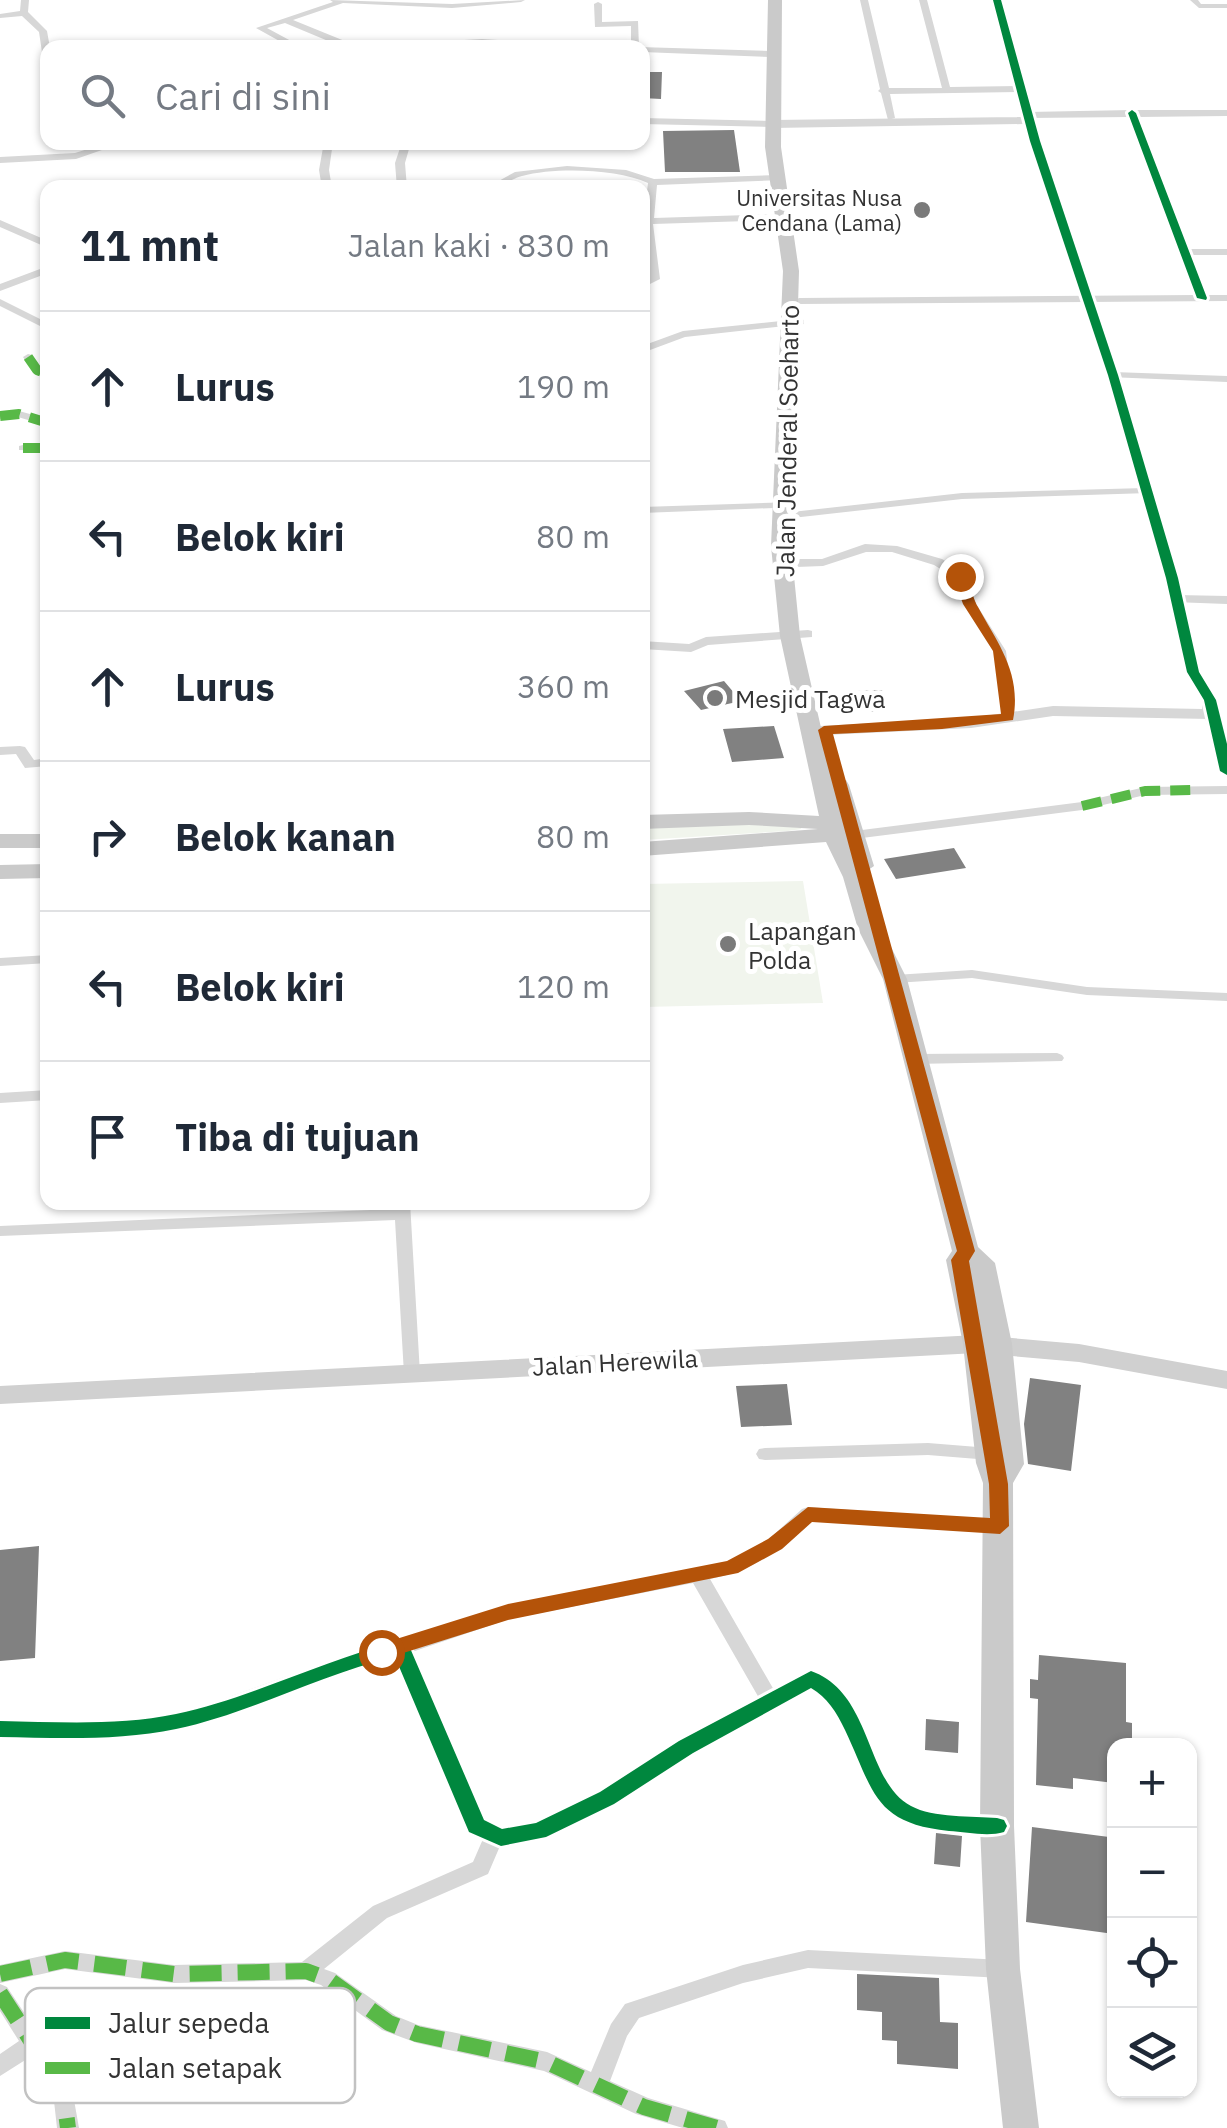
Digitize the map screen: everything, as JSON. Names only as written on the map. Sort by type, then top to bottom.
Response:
[{"type":"main road","name":"Jalan Jenderal Soeharto","points":[[774,0],[772,122],[796,315],[789,511],[799,635],[824,730],[839,820]]},
{"type":"main road","name":"Jalan Jenderal Soeharto","points":[[789,511],[781,546],[839,820]]},
{"type":"main road","points":[[650,822],[839,820]]},
{"type":"main road","points":[[690,847],[839,820]]},
{"type":"main road","points":[[839,820],[861,872],[870,928],[890,968],[966,1251],[981,1263],[1000,1526],[997,1826],[1003,1969],[1021,2128]]},
{"type":"main road","points":[[0,841],[40,841]]},
{"type":"main road","points":[[650,849],[804,850],[861,872]]},
{"type":"main road","points":[[0,872],[40,871]]},
{"type":"main road","name":"Jalan Herewila","points":[[0,1395],[988,1344],[1079,1353],[1227,1380]]},
{"type":"street","points":[[24,14],[26,0]]},
{"type":"street","points":[[284,40],[260,28],[337,2],[521,0]]},
{"type":"street","points":[[864,0],[891,118]]},
{"type":"street","points":[[923,0],[947,90]]},
{"type":"street","points":[[997,0],[1028,118],[1113,375],[1193,672],[1216,704],[1227,771]]},
{"type":"street","points":[[1194,0],[1198,6],[1227,6]]},
{"type":"street","points":[[598,4],[598,25],[635,24],[635,40]]},
{"type":"street","points":[[0,16],[24,14],[43,32],[44,40]]},
{"type":"street","points":[[286,20],[340,40]]},
{"type":"street","points":[[650,49],[771,54]]},
{"type":"street","points":[[882,91],[1023,89]]},
{"type":"street","points":[[650,120],[772,122],[1227,114]]},
{"type":"street","points":[[1133,115],[1202,298]]},
{"type":"street","points":[[772,122],[1028,118]]},
{"type":"street","points":[[0,160],[76,156],[96,150]]},
{"type":"street","points":[[326,180],[328,150]]},
{"type":"street","points":[[401,180],[400,163],[404,150]]},
{"type":"street","points":[[511,180],[526,174],[618,172],[646,180]]},
{"type":"street","points":[[650,181],[778,178]]},
{"type":"street","points":[[650,211],[653,182]]},
{"type":"street","points":[[650,221],[783,217]]},
{"type":"street","points":[[0,223],[40,241]]},
{"type":"street","points":[[650,231],[655,279],[650,281]]},
{"type":"street","points":[[1184,252],[1227,252]]},
{"type":"street","points":[[3,284],[40,272]]},
{"type":"street","points":[[650,347],[683,334],[796,315],[1084,296],[1227,298]]},
{"type":"street","points":[[0,302],[40,324]]},
{"type":"street","points":[[28,357],[40,371]]},
{"type":"street","points":[[1113,375],[1227,379]]},
{"type":"street","points":[[0,416],[19,414],[40,422]]},
{"type":"street","points":[[23,448],[40,448]]},
{"type":"street","points":[[650,510],[789,511],[962,496],[1145,491]]},
{"type":"street","points":[[796,564],[823,562],[865,548],[893,548],[938,562],[960,576],[970,604],[1000,651],[1008,717]]},
{"type":"street","points":[[1176,599],[1227,600]]},
{"type":"street","points":[[650,645],[692,648],[706,641],[799,635]]},
{"type":"street","points":[[824,730],[942,725],[1053,711],[1216,704]]},
{"type":"street","points":[[0,751],[20,750],[30,765],[40,763]]},
{"type":"street","points":[[839,820],[1082,806],[1145,791],[1227,790]]},
{"type":"street","points":[[0,962],[40,960]]},
{"type":"street","points":[[890,968],[1087,990],[1227,997]]},
{"type":"street","points":[[913,1059],[1057,1058]]},
{"type":"street","points":[[0,1098],[40,1095]]},
{"type":"street","points":[[0,1231],[366,1210]]},
{"type":"street","points":[[401,1210],[412,1374]]},
{"type":"street","points":[[766,1454],[928,1449],[994,1469]]},
{"type":"street","points":[[0,1729],[62,1730],[194,1718],[318,1670],[402,1648],[508,1612],[698,1577],[749,1560],[808,1514],[1000,1526]]},
{"type":"street","points":[[698,1577],[768,1699]]},
{"type":"street","points":[[402,1648],[476,1826],[494,1837],[524,1835],[567,1818],[803,1679],[819,1681],[835,1697],[896,1806],[917,1816],[997,1826]]},
{"type":"street","points":[[306,1971],[380,1912],[481,1868],[494,1837]]},
{"type":"street","points":[[598,2083],[618,2031],[632,2011],[754,1970],[808,1959],[1003,1969]]},
{"type":"street","points":[[0,1974],[65,1960],[174,1974],[306,1971],[340,1988]]},
{"type":"street","points":[[0,1994],[25,2033]]},
{"type":"street","points":[[355,1998],[389,2023],[418,2034],[547,2062],[644,2107],[718,2128]]},
{"type":"street","points":[[0,2066],[25,2049]]},
{"type":"street","points":[[65,2103],[68,2128]]},
{"type":"shaded area","points":[[800,824],[801,829],[650,840],[650,825]]},
{"type":"shaded area","name":"Lapangan Polda","points":[[803,881],[823,1003],[650,1007],[650,884]]},
{"type":"building","points":[[650,72],[662,72],[661,99],[650,98]]},
{"type":"building","points":[[734,130],[740,172],[665,172],[663,131]]},
{"type":"building","name":"Mesjid Tagwa","points":[[724,681],[741,701],[701,710],[684,691]]},
{"type":"building","points":[[882,690],[888,711],[863,712],[857,691]]},
{"type":"building","points":[[774,726],[784,758],[732,762],[723,729]]},
{"type":"building","points":[[954,848],[966,868],[896,879],[884,859]]},
{"type":"building","points":[[1030,1378],[1081,1385],[1071,1471],[1028,1464],[1024,1424]]},
{"type":"building","points":[[787,1384],[792,1425],[741,1427],[736,1386]]},
{"type":"building","points":[[39,1546],[35,1658],[0,1661],[0,1550]]},
{"type":"building","points":[[1039,1655],[1126,1663],[1126,1722],[1132,1723],[1132,1738],[1107,1738],[1107,1782],[1073,1778],[1073,1789],[1036,1785],[1038,1699],[1030,1698],[1030,1679],[1038,1680]]},
{"type":"building","points":[[926,1719],[959,1722],[958,1753],[925,1750]]},
{"type":"building","points":[[1032,1827],[1107,1837],[1107,1933],[1026,1922]]},
{"type":"building","points":[[936,1833],[962,1836],[960,1867],[934,1864]]},
{"type":"building","points":[[857,1974],[939,1978],[940,2022],[958,2023],[958,2069],[897,2064],[897,2041],[882,2040],[882,2012],[857,2010]]},
{"type":"marked path","points":[[28,357],[40,371]]},
{"type":"marked path","points":[[0,416],[19,414],[40,421]]},
{"type":"marked path","points":[[23,448],[40,448]]},
{"type":"marked path","points":[[1082,806],[1145,791],[1191,790]]},
{"type":"marked path","points":[[0,1974],[65,1960],[174,1974],[306,1971],[340,1988]]},
{"type":"marked path","points":[[0,1993],[25,2031]]},
{"type":"marked path","points":[[355,1998],[389,2023],[417,2034],[547,2062],[644,2107],[717,2128]]},
{"type":"marked path","points":[[65,2103],[68,2128]]},
{"type":"cycle path","points":[[997,0],[1035,141],[1113,375],[1172,578],[1193,672],[1210,700],[1227,771]]},
{"type":"cycle path","points":[[1132,113],[1202,298]]},
{"type":"cycle path","points":[[0,1729],[100,1730],[175,1722],[401,1648],[476,1826],[501,1838],[539,1831],[607,1798],[686,1747],[811,1679],[827,1688],[840,1703],[891,1802],[914,1816],[997,1826]]},
{"type":"place","name":"Universitas Nusa Cendana (Lama)","points":[[922,210]]},
{"type":"place","name":"Mesjid Tagwa","points":[[715,698]]},
{"type":"place","name":"Lapangan Polda","points":[[728,944]]},
{"type":"route","points":[[381,1652],[508,1612],[731,1568],[775,1544],[798,1519],[808,1514],[1000,1526],[998,1484],[991,1464],[977,1344],[960,1260],[966,1251],[934,1143],[895,979],[824,730],[971,723],[1008,717],[1000,651],[970,604],[966,582],[960,576]]}]
